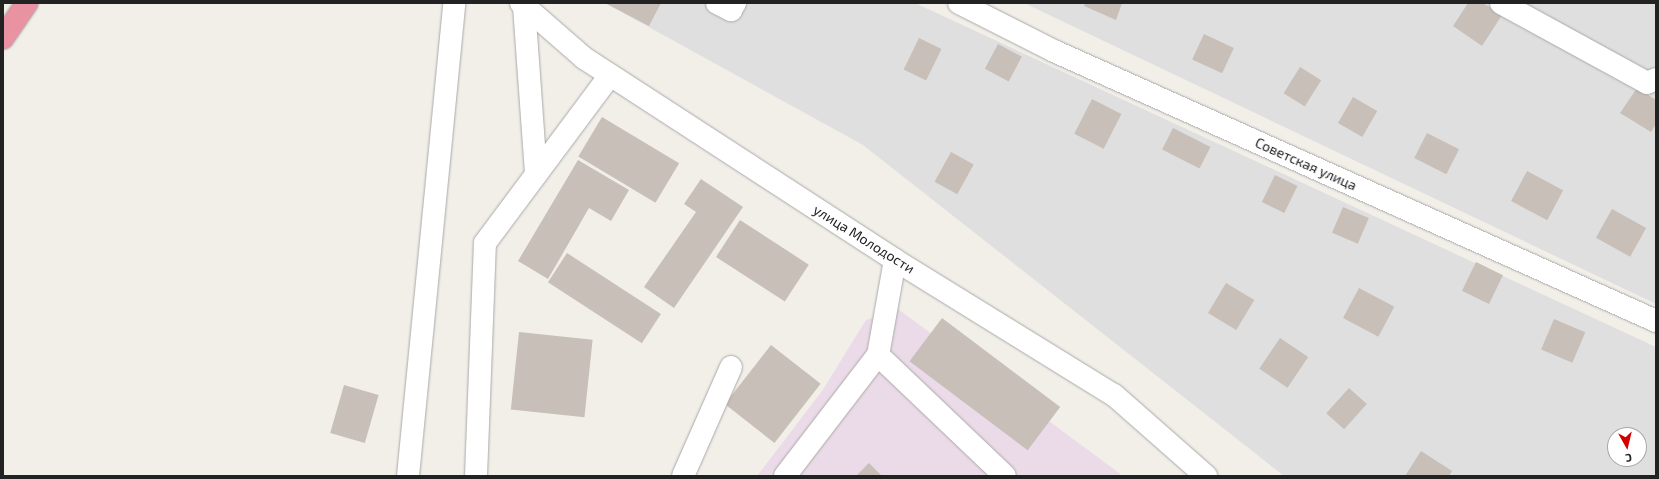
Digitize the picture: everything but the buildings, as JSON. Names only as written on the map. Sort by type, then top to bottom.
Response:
[{"type":"highway","points":[[3,38],[28,3]]},
{"type":"street","points":[[408,476],[454,3]]},
{"type":"street","points":[[717,3],[731,10],[735,3]]},
{"type":"street","name":"Советская улица","points":[[959,3],[1061,54],[1656,321]]},
{"type":"street","points":[[1501,3],[1647,83],[1656,79]]},
{"type":"street","points":[[523,5],[536,175]]},
{"type":"street","name":"улица Молодости","points":[[523,5],[584,58],[895,260],[1114,395],[1206,476]]},
{"type":"street","points":[[476,476],[485,243],[610,75]]},
{"type":"street","points":[[785,476],[878,355],[895,260]]},
{"type":"street","points":[[878,355],[1005,476]]},
{"type":"street","points":[[683,476],[731,367]]},
{"type":"shaded area","points":[[605,3],[915,3],[1656,347],[1656,476],[1284,476],[863,145]]},
{"type":"shaded area","points":[[1024,3],[1656,3],[1656,304]]},
{"type":"shaded area","points":[[898,309],[1122,476],[757,476],[822,391],[866,320]]}]
